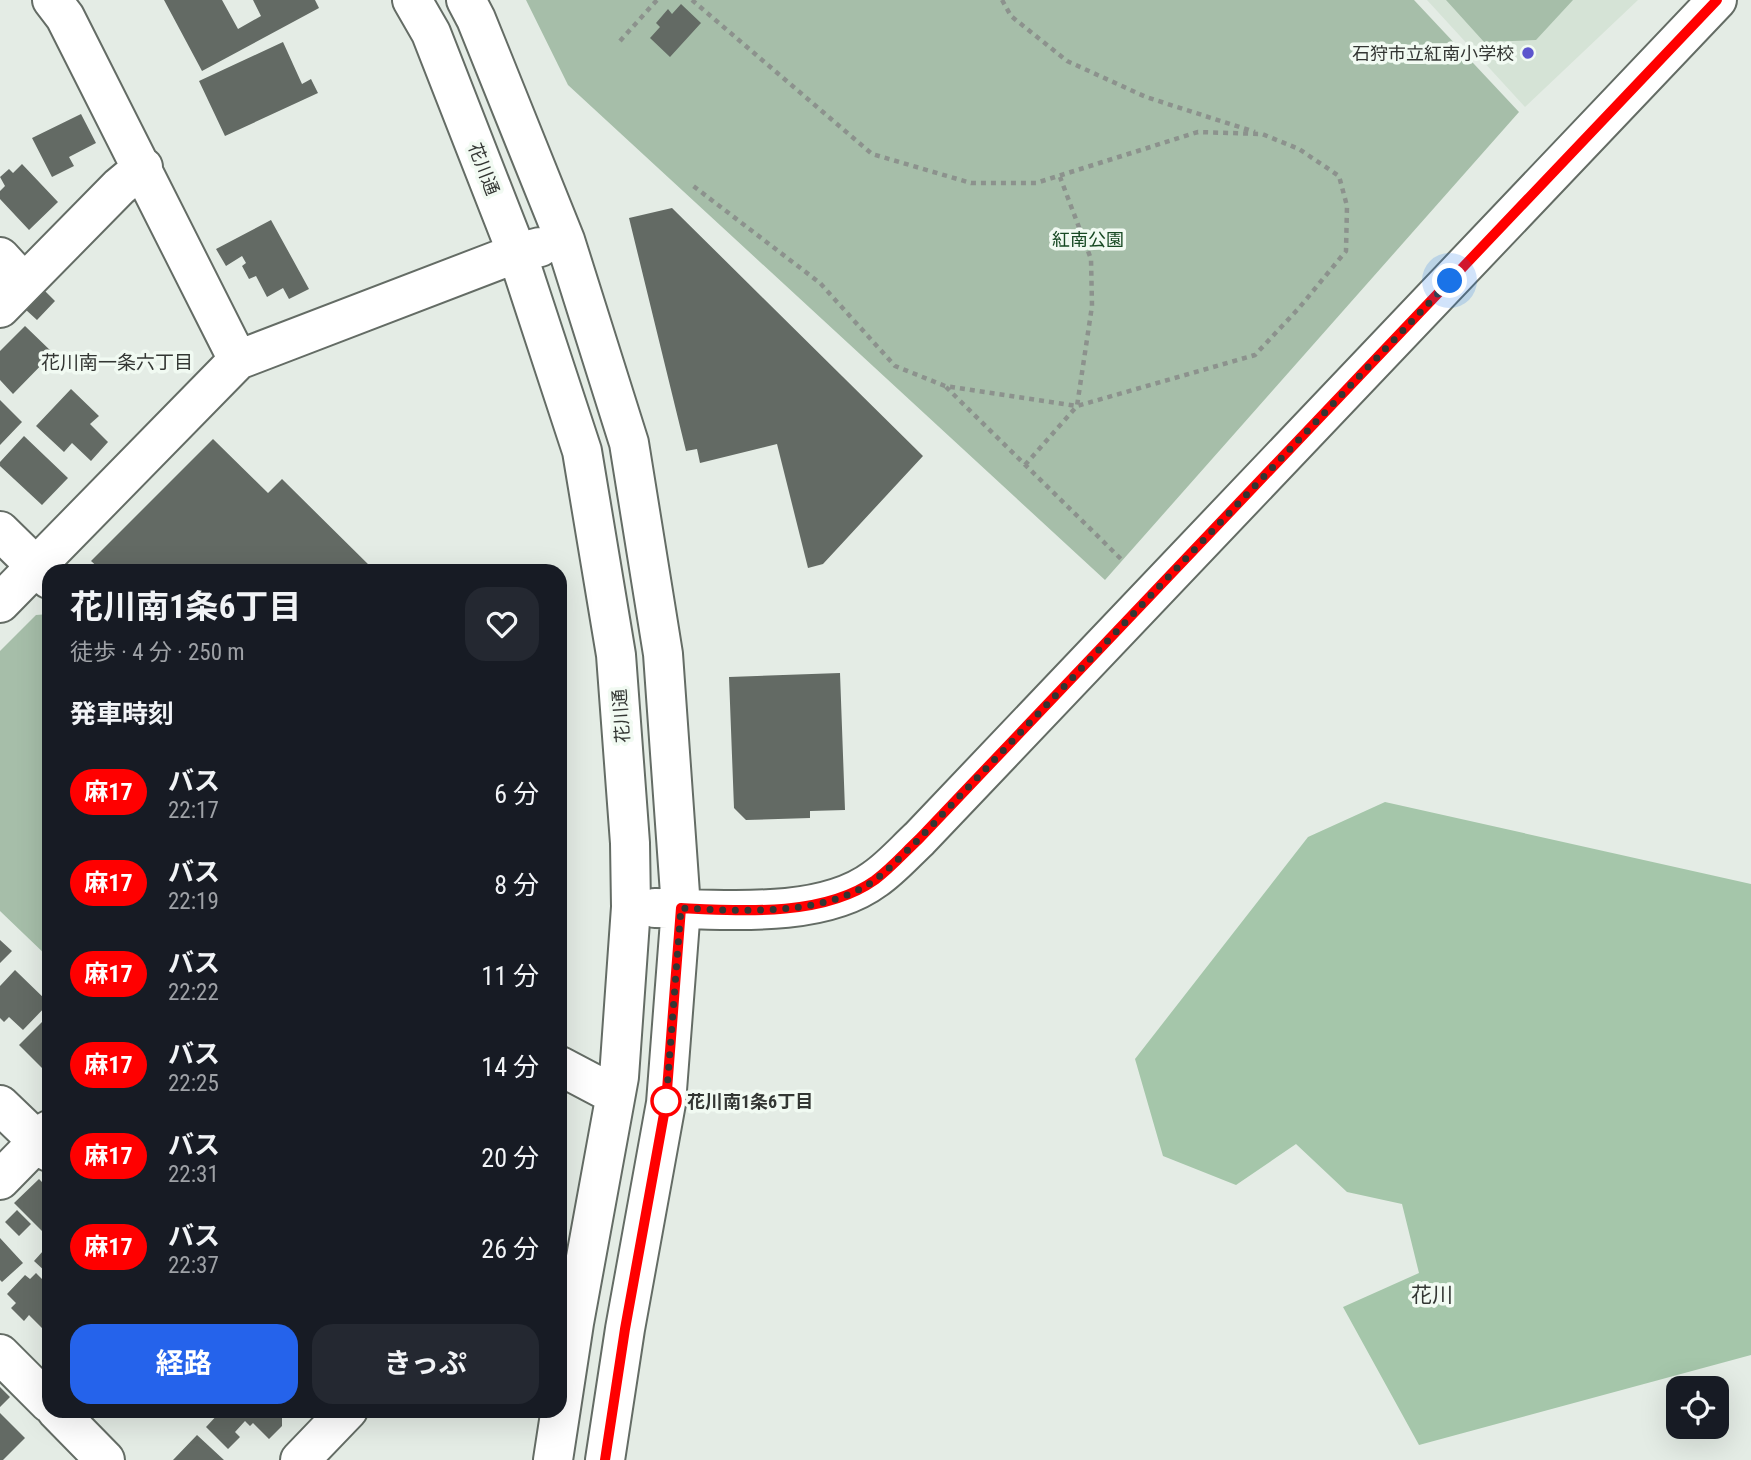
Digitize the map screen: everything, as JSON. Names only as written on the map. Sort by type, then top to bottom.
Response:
[{"type":"street","points":[[52,0],[65,17],[143,167],[238,360]]},
{"type":"street","name":"花川通","points":[[412,0],[430,33],[517,253],[582,451],[616,655],[630,843],[631,907],[619,1077],[567,1323]]},
{"type":"street","points":[[466,0],[565,240],[631,456],[663,654],[681,908],[666,1103],[625,1329],[605,1460]]},
{"type":"street","points":[[631,907],[722,910],[800,907],[836,900],[875,880],[919,839],[1717,0]]},
{"type":"street","points":[[8,283],[143,167]]},
{"type":"street","points":[[50,564],[238,360],[517,253],[565,240]]},
{"type":"street","points":[[0,531],[42,573],[0,603]]},
{"type":"street","points":[[567,1070],[615,1095]]},
{"type":"street","points":[[0,1105],[42,1139]]},
{"type":"street","points":[[0,1180],[42,1144]]},
{"type":"street","points":[[567,1323],[625,1329]]},
{"type":"street","points":[[0,1354],[42,1396]]},
{"type":"street","points":[[64,1418],[106,1460]]},
{"type":"street","points":[[300,1460],[331,1418]]},
{"type":"street","name":"花川通","points":[[553,1460],[557,1418]]},
{"type":"path","points":[[620,41],[657,0]]},
{"type":"path","points":[[692,0],[872,154],[971,183],[1036,183],[1198,132],[1262,134]]},
{"type":"path","points":[[692,184],[820,283],[895,366],[945,387],[1077,406],[1255,355],[1299,308],[1346,251],[1347,206],[1339,176],[1299,149],[1262,134],[1146,97],[1067,61],[1011,16],[1002,0]]},
{"type":"path","points":[[1025,465],[1077,406],[1093,306],[1091,259],[1060,177]]},
{"type":"path","points":[[945,387],[1123,561]]},
{"type":"shaded area","name":"石狩市立紅南小学校","points":[[1427,0],[1638,0],[1525,107]]},
{"type":"green space","name":"紅南公園","points":[[526,0],[1414,0],[1519,112],[1105,580],[568,85]]},
{"type":"green space","points":[[1446,0],[1573,0],[1536,40],[1484,42]]},
{"type":"green space","points":[[36,615],[42,615],[42,951],[0,911],[0,651]]},
{"type":"green space","points":[[1385,802],[1751,884],[1751,1355],[1419,1445],[1343,1307],[1419,1273],[1402,1204],[1347,1192],[1296,1144],[1236,1185],[1163,1156],[1135,1059],[1308,837]]},
{"type":"building","points":[[164,0],[222,0],[238,29],[261,16],[253,0],[315,0],[319,8],[202,71]]},
{"type":"building","points":[[681,4],[701,23],[670,57],[650,38],[660,27],[656,23],[668,9],[672,14]]},
{"type":"building","points":[[283,42],[302,84],[311,79],[318,93],[225,136],[199,81]]},
{"type":"building","points":[[81,114],[96,143],[69,157],[74,166],[52,177],[32,138]]},
{"type":"building","points":[[22,164],[58,202],[29,230],[0,199],[0,191],[5,186],[0,177],[9,169],[13,173]]},
{"type":"building","points":[[672,208],[923,456],[823,564],[808,568],[777,444],[700,463],[697,449],[686,451],[629,218]]},
{"type":"building","points":[[271,220],[309,289],[289,299],[283,288],[267,297],[256,276],[249,279],[242,266],[246,263],[242,256],[226,266],[216,249]]},
{"type":"building","points":[[44,290],[55,301],[37,320],[25,309]]},
{"type":"building","points":[[25,326],[53,353],[13,394],[0,380],[0,351]]},
{"type":"building","points":[[71,389],[99,416],[90,424],[108,442],[91,461],[72,443],[64,452],[36,426]]},
{"type":"building","points":[[0,400],[22,422],[0,445]]},
{"type":"building","points":[[24,436],[68,478],[42,505],[0,466],[0,462]]},
{"type":"building","points":[[213,439],[268,493],[282,479],[368,564],[94,564],[91,561]]},
{"type":"building","points":[[840,673],[845,810],[810,811],[810,818],[746,820],[734,808],[729,677]]},
{"type":"building","points":[[0,940],[12,951],[0,963]]},
{"type":"building","points":[[15,970],[42,996],[42,1010],[23,1030],[9,1017],[4,1022],[0,1018],[0,986]]},
{"type":"building","points":[[42,1022],[42,1068],[19,1045]]},
{"type":"building","points":[[39,1179],[42,1182],[42,1231],[14,1203]]},
{"type":"building","points":[[17,1210],[31,1224],[19,1236],[5,1222]]},
{"type":"building","points":[[0,1238],[23,1263],[2,1282],[0,1280]]},
{"type":"building","points":[[42,1252],[42,1268],[34,1261]]},
{"type":"building","points":[[36,1273],[42,1279],[42,1328],[29,1315],[24,1321],[11,1308],[16,1303],[7,1294],[25,1275],[30,1279]]},
{"type":"building","points":[[0,1387],[10,1397],[0,1407]]},
{"type":"building","points":[[0,1413],[25,1438],[3,1460],[0,1460]]},
{"type":"building","points":[[214,1418],[282,1418],[282,1426],[269,1439],[253,1423],[250,1426],[245,1421],[235,1432],[240,1437],[228,1449],[206,1427]]},
{"type":"building","points":[[197,1435],[224,1460],[173,1460]]},
{"type":"bus line","name":"麻17","points":[[605,1460],[625,1329],[666,1103],[681,908],[722,910],[800,907],[836,900],[875,880],[919,839],[1717,0]]},
{"type":"place","name":"石狩市立紅南小学校","points":[[1528,53]]},
{"type":"place","name":"花川南1条6丁目","points":[[666,1101]]},
{"type":"district","name":"花川南一条六丁目","points":[[117,362]]},
{"type":"district","name":"花川","points":[[1432,1295]]},
{"type":"route","points":[[666,1101],[681,908],[722,910],[800,907],[836,900],[875,880],[919,839],[1450,281]]}]
